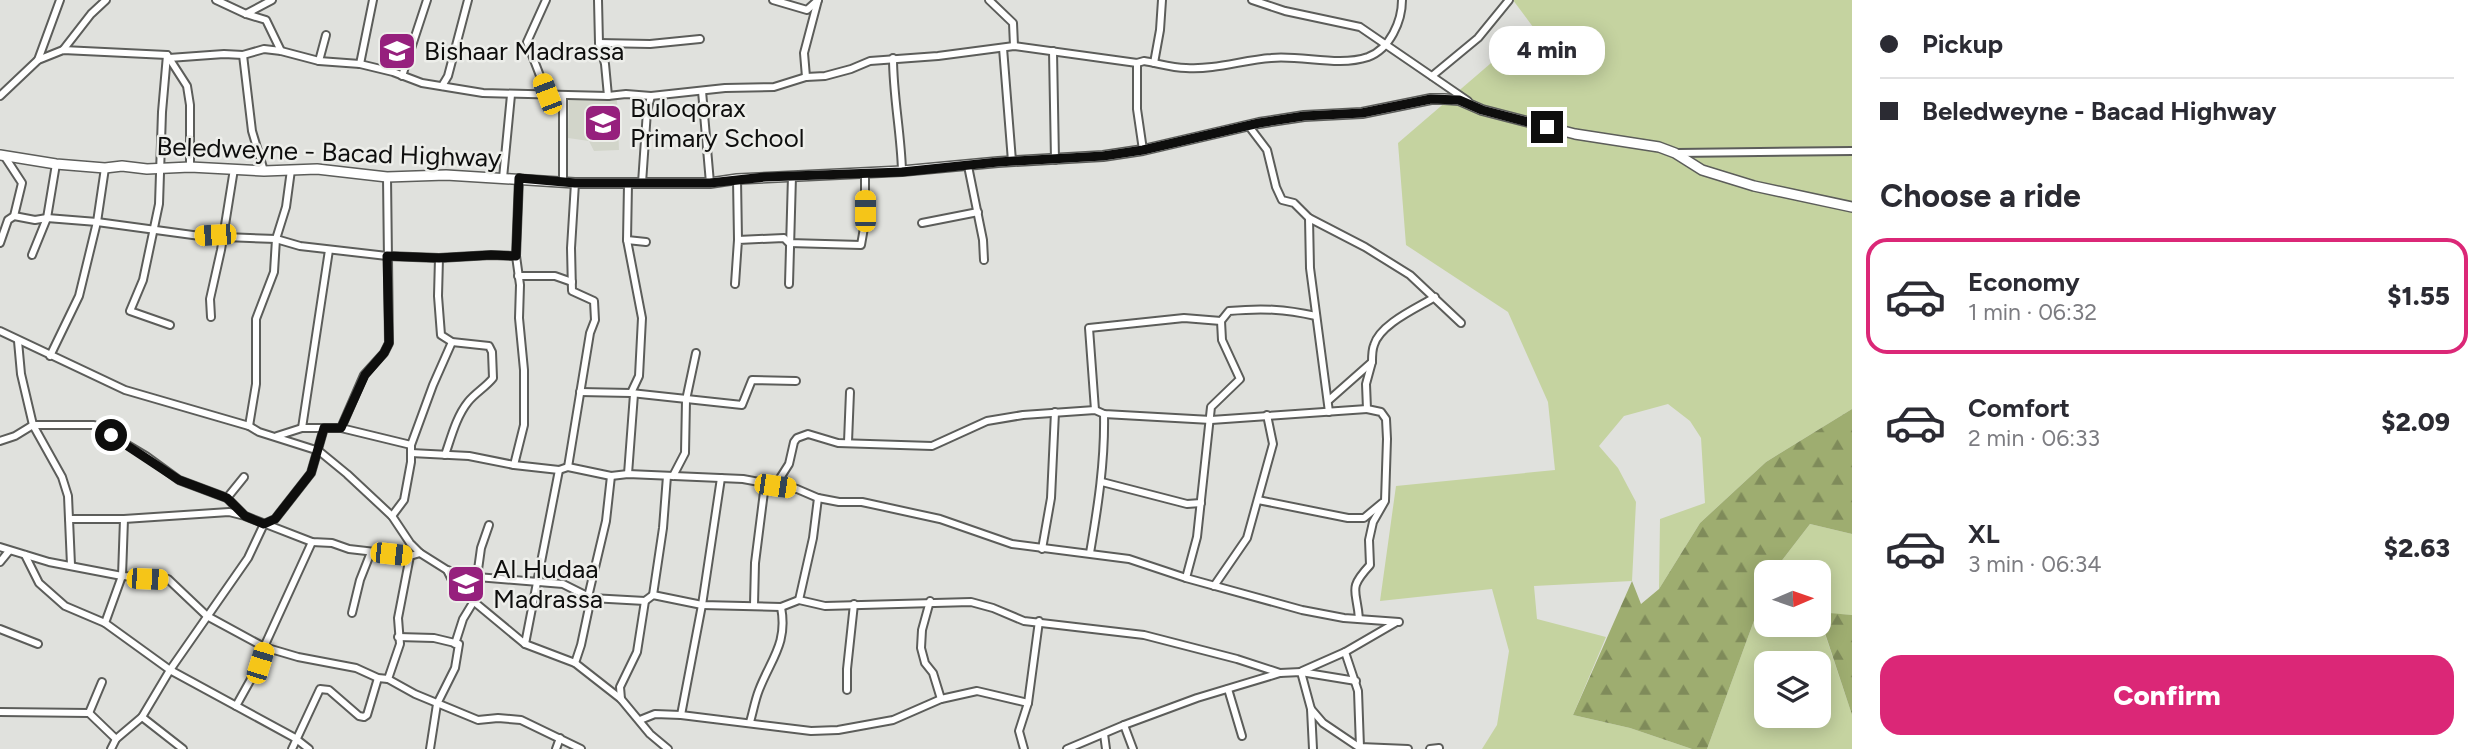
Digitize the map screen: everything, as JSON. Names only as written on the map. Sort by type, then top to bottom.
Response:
[{"type":"street","points":[[38,60],[60,0]]},
{"type":"street","points":[[63,50],[91,14],[106,0]]},
{"type":"street","points":[[216,0],[266,20],[281,51]]},
{"type":"street","points":[[246,14],[272,0]]},
{"type":"street","points":[[360,64],[373,0]]},
{"type":"street","points":[[402,76],[427,0]]},
{"type":"street","points":[[442,86],[468,0]]},
{"type":"street","points":[[546,0],[527,42],[547,94]]},
{"type":"street","points":[[598,0],[599,43],[605,64],[608,96]]},
{"type":"street","points":[[774,0],[807,10],[818,0]]},
{"type":"street","points":[[806,77],[804,53],[818,0]]},
{"type":"street","points":[[989,0],[1000,3],[1013,23],[1014,46]]},
{"type":"street","points":[[1154,63],[1162,0]]},
{"type":"street","points":[[1252,0],[1263,1],[1285,11],[1360,27],[1482,110]]},
{"type":"street","points":[[0,96],[38,60],[63,50],[168,56],[243,55],[264,50],[281,51],[319,61],[360,64],[422,83],[442,86],[511,95],[608,96],[651,96],[725,88],[774,88],[806,77],[825,76],[870,61],[1014,46],[1185,69],[1222,67],[1270,58],[1351,59],[1369,56],[1387,45],[1400,15],[1402,0]]},
{"type":"street","points":[[1432,76],[1478,37],[1509,0]]},
{"type":"street","points":[[319,61],[326,35]]},
{"type":"street","points":[[599,43],[650,44],[700,39]]},
{"type":"street","points":[[1003,48],[1012,161]]},
{"type":"street","points":[[1053,51],[1055,160]]},
{"type":"street","points":[[243,55],[252,131],[264,171]]},
{"type":"street","points":[[168,56],[187,86],[190,105],[190,167]]},
{"type":"street","points":[[168,56],[162,112],[162,167],[154,229],[143,280],[130,311],[170,325]]},
{"type":"street","points":[[892,58],[902,172]]},
{"type":"street","points":[[1137,63],[1137,109],[1143,150]]},
{"type":"street","points":[[702,91],[710,183]]},
{"type":"street","points":[[503,178],[511,95]]},
{"type":"street","points":[[563,95],[563,182]]},
{"type":"street","points":[[642,183],[651,96]]},
{"type":"street","name":"Beledweyne - Bacad Highway","points":[[2,156],[105,168],[190,167],[264,171],[317,169],[387,177],[446,175],[575,183],[710,183],[737,179],[902,172],[1143,150],[1248,125],[1304,116],[1362,113],[1431,99],[1459,100],[1482,110],[1575,134],[1639,143],[1675,153],[1702,170],[1754,186],[1852,207]]},
{"type":"street","points":[[1248,125],[1266,150],[1282,200],[1294,203],[1309,218],[1365,247],[1410,275],[1461,323]]},
{"type":"street","points":[[1675,153],[1852,151]]},
{"type":"street","points":[[2,156],[22,183],[15,216]]},
{"type":"street","points":[[32,255],[47,218],[56,164]]},
{"type":"street","points":[[968,166],[978,212],[984,260]]},
{"type":"street","points":[[50,356],[79,296],[97,222],[105,168]]},
{"type":"street","points":[[211,317],[210,299],[234,169]]},
{"type":"street","points":[[249,426],[256,384],[256,319],[274,272],[276,239],[286,207],[291,170]]},
{"type":"street","points":[[738,240],[784,238],[789,243],[860,245],[865,222],[865,172]]},
{"type":"street","points":[[789,284],[792,176]]},
{"type":"street","points":[[341,428],[365,375],[389,343],[387,177]]},
{"type":"street","points":[[514,465],[524,425],[520,285],[516,256],[519,178]]},
{"type":"street","points":[[735,285],[738,240],[737,179]]},
{"type":"street","points":[[568,467],[595,320],[594,301],[572,290],[571,248],[575,183]]},
{"type":"street","points":[[628,184],[627,240],[642,318],[639,376],[632,393],[628,474]]},
{"type":"street","points":[[922,223],[978,212]]},
{"type":"street","points":[[0,243],[8,220],[15,216],[35,220],[47,218],[97,222],[200,236],[276,239],[300,246],[387,256],[516,256]]},
{"type":"street","points":[[1309,218],[1310,268],[1329,412]]},
{"type":"street","points":[[627,240],[646,242]]},
{"type":"street","points":[[302,428],[329,250]]},
{"type":"street","points":[[439,258],[441,335],[452,342],[489,346],[492,352],[493,378],[479,394],[469,400],[445,455]]},
{"type":"street","points":[[518,276],[555,276],[572,282]]},
{"type":"street","points":[[1367,408],[1366,384],[1374,344],[1380,334],[1400,318],[1435,297]]},
{"type":"street","points":[[1186,578],[1197,537],[1211,407],[1240,379],[1222,340],[1221,321],[1229,311],[1249,309],[1283,309],[1316,316]]},
{"type":"street","points":[[1095,410],[1088,328],[1184,318],[1221,321]]},
{"type":"street","points":[[0,331],[125,390],[249,426],[318,451],[392,516],[420,553],[447,570],[477,577],[563,584],[590,597],[645,601],[653,595],[670,476],[685,453],[686,400],[696,353]]},
{"type":"street","points":[[18,341],[21,374],[33,425],[62,477],[68,496],[71,565]]},
{"type":"street","points":[[392,516],[404,500],[411,449],[433,385],[452,342]]},
{"type":"street","points":[[1328,400],[1371,362]]},
{"type":"street","points":[[580,391],[632,393],[742,405],[752,380],[796,381]]},
{"type":"street","points":[[848,442],[850,392]]},
{"type":"street","points":[[775,486],[789,464],[794,442],[808,434],[838,443],[932,446],[987,421],[1055,412],[1095,410],[1104,414],[1211,420],[1367,408],[1381,412],[1386,419],[1385,501],[1373,522],[1369,540],[1370,565],[1356,580],[1354,590],[1359,619]]},
{"type":"street","points":[[1042,549],[1051,498],[1055,412]]},
{"type":"street","points":[[1090,553],[1102,482],[1104,414]]},
{"type":"street","points":[[1214,586],[1247,538],[1273,444],[1267,415]]},
{"type":"street","points":[[0,441],[33,425],[94,425],[146,456],[179,480],[227,498],[245,516]]},
{"type":"street","points":[[277,436],[302,428],[341,428],[366,436],[395,440],[411,449],[514,465],[559,470],[568,467],[611,476],[628,474],[721,478],[797,489],[818,498],[862,502],[940,519],[1012,544],[1129,559],[1301,610],[1399,622],[1345,652],[1301,672]]},
{"type":"street","points":[[111,749],[116,739],[142,717],[170,670],[248,558],[264,524],[275,519],[311,473],[324,428]]},
{"type":"street","points":[[525,644],[559,470]]},
{"type":"street","points":[[575,663],[606,521],[611,476]]},
{"type":"street","points":[[227,498],[244,477]]},
{"type":"street","points":[[681,715],[702,605],[721,478]]},
{"type":"street","points":[[1102,482],[1186,504],[1201,503]]},
{"type":"street","points":[[754,605],[755,563],[765,484]]},
{"type":"street","points":[[799,600],[813,538],[818,498]]},
{"type":"street","points":[[1258,500],[1356,518],[1364,518],[1385,501]]},
{"type":"street","points":[[69,519],[124,519],[229,512],[312,542],[332,543],[371,552],[411,556],[420,553]]},
{"type":"street","points":[[105,623],[122,576],[124,519]]},
{"type":"street","points":[[477,577],[481,548],[489,525]]},
{"type":"street","points":[[236,706],[260,663],[264,647],[312,542]]},
{"type":"street","points":[[0,547],[122,576],[168,579],[207,616],[264,647],[298,657],[356,668],[378,678],[388,679],[437,704],[478,720],[521,720],[581,749]]},
{"type":"street","points":[[0,562],[9,551]]},
{"type":"street","points":[[352,613],[371,552]]},
{"type":"street","points":[[25,555],[39,583],[65,606],[105,623],[170,670],[295,738],[309,749]]},
{"type":"street","points":[[388,679],[400,644],[398,618],[411,556]]},
{"type":"street","points":[[447,570],[455,586],[525,644],[575,663],[621,699],[650,734],[668,749]]},
{"type":"street","points":[[653,595],[702,605],[781,607],[799,600],[825,606],[930,601],[971,602],[1024,621],[1144,635],[1280,673]]},
{"type":"street","points":[[455,644],[463,619],[474,600]]},
{"type":"street","points":[[621,699],[620,687],[637,652],[645,601]]},
{"type":"street","points":[[930,601],[922,630],[921,648],[941,699]]},
{"type":"street","points":[[846,690],[854,604]]},
{"type":"street","points":[[750,722],[758,691],[781,642],[784,624],[781,607]]},
{"type":"street","points":[[1024,749],[1019,731],[1028,703],[1039,621]]},
{"type":"street","points":[[0,629],[38,645]]},
{"type":"street","points":[[398,637],[434,638],[459,644],[455,668],[437,704],[430,749]]},
{"type":"street","points":[[1345,652],[1356,681],[1360,748]]},
{"type":"street","points":[[1301,672],[1311,709],[1313,749]]},
{"type":"street","points":[[1067,749],[1124,725],[1280,673],[1301,672],[1356,681]]},
{"type":"street","points":[[292,749],[320,689],[329,690],[359,716],[364,717],[367,715],[378,678]]},
{"type":"street","points":[[89,713],[102,682]]},
{"type":"street","points":[[1228,689],[1242,736]]},
{"type":"street","points":[[640,720],[655,714],[681,715],[811,731],[854,729],[893,719],[941,699],[977,691],[1028,703]]},
{"type":"street","points":[[1311,709],[1323,723],[1360,748],[1408,749]]},
{"type":"street","points":[[0,712],[89,713],[116,739]]},
{"type":"street","points":[[142,717],[183,749]]},
{"type":"street","points":[[1124,725],[1133,749]]},
{"type":"street","points":[[1104,734],[1106,749]]},
{"type":"street","points":[[556,749],[560,737]]},
{"type":"street","points":[[1430,749],[1439,748]]},
{"type":"shaded area","name":"Buloqorax Primary School","points":[[590,96],[617,100],[619,150],[594,151],[589,141],[568,138],[569,98]]},
{"type":"green space","points":[[1513,0],[1852,0],[1852,409],[1766,462],[1700,523],[1659,589],[1660,519],[1705,503],[1701,438],[1690,421],[1668,404],[1624,416],[1599,446],[1618,468],[1636,502],[1632,581],[1534,586],[1537,619],[1606,637],[1573,715],[1630,728],[1692,749],[1482,749],[1497,725],[1509,651],[1492,589],[1380,601],[1396,486],[1555,470],[1548,402],[1508,312],[1406,245],[1398,143],[1533,27]]},
{"type":"green space","points":[[1852,409],[1852,534],[1810,524],[1782,560],[1754,560],[1754,621],[1707,749],[1692,749],[1630,728],[1573,715],[1632,581],[1641,604],[1659,589],[1700,523],[1766,462]]},
{"type":"green space","points":[[1810,524],[1852,534],[1852,615],[1831,614],[1831,560],[1782,560]]},
{"type":"green space","points":[[1831,613],[1852,615],[1852,715],[1831,651],[1826,637],[1831,637]]},
{"type":"green space","points":[[1754,621],[1754,637],[1826,637],[1831,651],[1754,651],[1754,728],[1831,728],[1831,652],[1852,715],[1852,749],[1707,749]]},
{"type":"place","name":"Bishaar Madrassa","points":[[397,51]]},
{"type":"place","name":"Buloqorax Primary School","points":[[603,123]]},
{"type":"place","name":"Al Hudaa Madrassa","points":[[466,584]]},
{"type":"route","points":[[111,435],[179,480],[227,498],[245,516],[264,524],[275,519],[311,473],[324,428],[341,428],[365,375],[389,343],[387,256],[516,256],[519,178],[575,183],[710,183],[765,177],[902,172],[998,162],[1103,156],[1143,150],[1259,123],[1304,116],[1362,113],[1431,99],[1459,100],[1482,110],[1547,127]]}]
